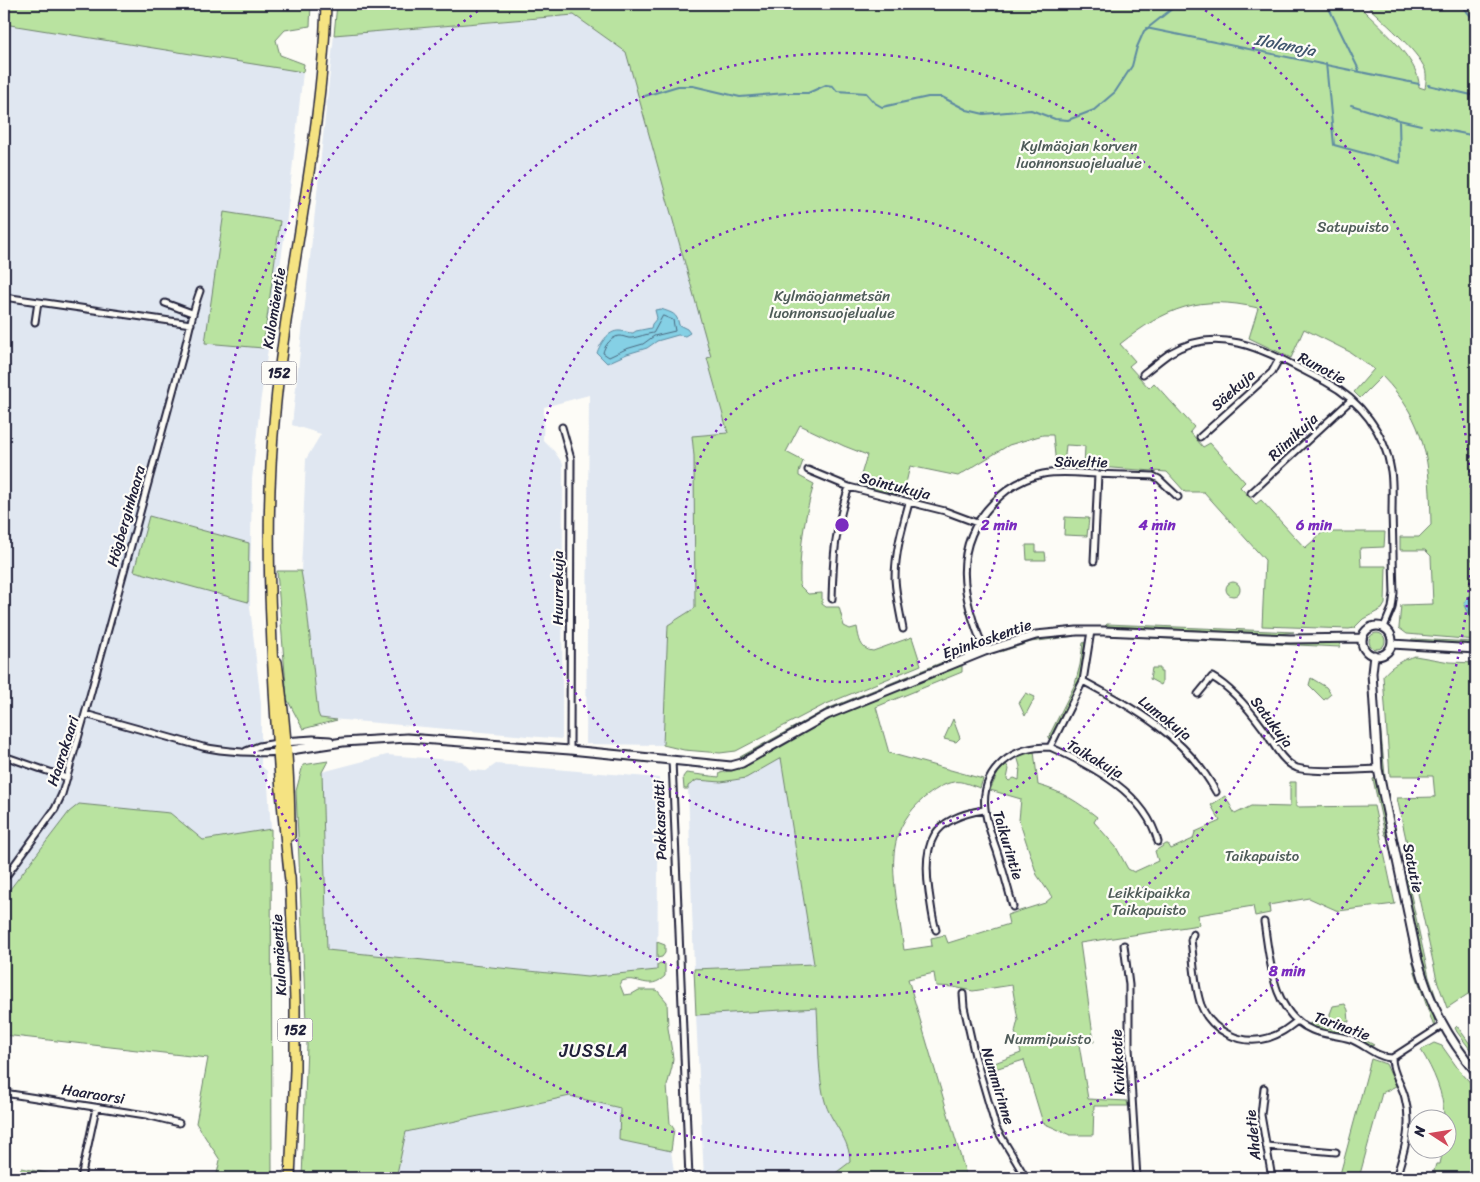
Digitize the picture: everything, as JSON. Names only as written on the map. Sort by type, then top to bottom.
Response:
[{"type":"main road","name":"Kulomäentie","points":[[290,1178],[295,1060],[295,1000],[290,881],[290,808],[281,747],[271,617],[269,507],[274,413],[280,358],[315,131],[322,74],[326,4]]},
{"type":"street","name":"Högberginhaara","points":[[85,714],[191,324],[192,313],[200,291]]},
{"type":"street","points":[[4,297],[191,324]]},
{"type":"street","points":[[35,322],[38,302]]},
{"type":"street","points":[[165,303],[192,313]]},
{"type":"street","name":"Runotie","points":[[1143,374],[1169,353],[1202,341],[1239,342],[1332,385],[1367,416],[1384,446],[1391,472],[1394,597],[1384,627]]},
{"type":"street","name":"Säekuja","points":[[1200,437],[1272,372],[1279,360]]},
{"type":"street","name":"Riimikuja","points":[[1252,492],[1351,400]]},
{"type":"street","name":"Huurrekuja","points":[[562,427],[572,459],[570,750]]},
{"type":"street","name":"Sointukuja","points":[[808,470],[849,487],[945,511],[977,523]]},
{"type":"street","name":"Säveltie","points":[[985,651],[967,598],[964,581],[965,554],[977,523],[984,512],[1001,494],[1023,481],[1059,472],[1154,476],[1178,497]]},
{"type":"street","points":[[1094,562],[1098,474]]},
{"type":"street","points":[[832,600],[835,541],[840,515],[849,487]]},
{"type":"street","points":[[903,629],[896,588],[896,567],[898,543],[909,503]]},
{"type":"street","points":[[1379,625],[1384,627],[1389,630],[1392,644],[1384,654],[1374,655],[1364,648],[1362,638],[1368,628],[1379,625]]},
{"type":"street","points":[[1050,748],[1083,681],[1091,631]]},
{"type":"street","name":"Epinkoskentie","points":[[672,760],[720,766],[738,765],[832,713],[985,651],[1036,635],[1091,631],[1159,632],[1290,639],[1362,638]]},
{"type":"street","points":[[1392,644],[1476,649]]},
{"type":"street","name":"Satutie","points":[[1374,655],[1372,681],[1378,769],[1418,961],[1424,985],[1442,1025],[1476,1072]]},
{"type":"street","name":"Satukuja","points":[[1198,694],[1212,677],[1221,683],[1243,704],[1284,759],[1305,770],[1378,769]]},
{"type":"street","name":"Lumokuja","points":[[1083,681],[1127,704],[1166,731],[1206,773],[1216,792]]},
{"type":"street","name":"Haarakaari","points":[[4,879],[55,809],[85,714],[222,751],[260,754],[281,747]]},
{"type":"street","name":"Pakkasraitti","points":[[281,747],[407,738],[570,750],[672,760],[689,1178]]},
{"type":"street","name":"Haarakaari","points":[[244,752],[259,746],[281,747]]},
{"type":"street","name":"Taikurintie","points":[[1013,907],[984,810],[987,785],[998,766],[1012,755],[1030,748],[1050,748]]},
{"type":"street","name":"Taikakuja","points":[[1050,748],[1092,768],[1120,787],[1134,801],[1155,829],[1158,842]]},
{"type":"street","points":[[4,756],[66,778]]},
{"type":"street","points":[[936,930],[932,918],[926,872],[927,850],[937,832],[953,818],[966,813],[984,810]]},
{"type":"street","name":"Tarinatie","points":[[1264,922],[1275,985],[1282,1000],[1297,1021],[1314,1031],[1351,1040],[1381,1057],[1392,1058]]},
{"type":"street","points":[[1193,934],[1191,940],[1200,1003],[1207,1016],[1216,1026],[1234,1036],[1256,1040],[1275,1036],[1297,1021]]},
{"type":"street","name":"Kivikkotie","points":[[1124,945],[1128,986],[1129,1048],[1137,1178]]},
{"type":"street","name":"Nummirinne","points":[[963,994],[974,1056],[996,1128],[1026,1178]]},
{"type":"street","points":[[1396,1178],[1407,1138],[1409,1123],[1405,1098],[1393,1069],[1392,1058],[1442,1025]]},
{"type":"street","name":"Ahdetie","points":[[1264,1088],[1261,1115],[1272,1178]]},
{"type":"street","name":"Haaraorsi","points":[[4,1093],[146,1115],[179,1123]]},
{"type":"street","points":[[81,1178],[96,1108]]},
{"type":"street","points":[[1266,1146],[1336,1152]]},
{"type":"shaded area","points":[[574,15],[626,52],[712,357],[707,359],[728,434],[692,437],[694,456],[695,608],[668,625],[663,745],[586,744],[589,395],[544,407],[543,440],[563,464],[562,739],[320,718],[301,571],[306,459],[321,434],[292,425],[334,35]]},
{"type":"shaded area","points":[[4,23],[303,72],[286,225],[260,404],[252,479],[250,607],[261,703],[261,766],[267,771],[271,829],[203,840],[170,813],[79,804],[69,813],[4,897]]},
{"type":"shaded area","points":[[387,755],[462,761],[470,770],[486,771],[496,764],[659,778],[657,970],[587,977],[327,950],[322,772]]},
{"type":"shaded area","points":[[781,757],[814,964],[694,969],[688,786],[697,780],[721,782],[746,778]]},
{"type":"shaded area","points":[[817,1007],[821,1081],[826,1105],[850,1150],[850,1162],[829,1178],[704,1178],[696,1015]]},
{"type":"shaded area","points":[[570,1096],[620,1108],[619,1140],[671,1151],[675,1178],[396,1178],[406,1132]]},
{"type":"green space","points":[[4,4],[311,4],[310,26],[285,30],[276,40],[280,55],[304,64],[303,72],[4,24]]},
{"type":"green space","points":[[337,4],[1357,4],[1396,42],[1413,65],[1418,76],[1419,87],[1425,89],[1425,69],[1415,53],[1365,4],[1476,4],[1476,211],[1470,247],[1473,272],[1476,272],[1476,282],[1474,283],[1476,296],[1476,640],[1407,634],[1399,628],[1401,605],[1433,604],[1431,556],[1425,550],[1400,550],[1400,537],[1419,537],[1431,525],[1429,482],[1423,444],[1417,427],[1397,393],[1382,376],[1360,398],[1354,392],[1374,369],[1350,352],[1304,329],[1291,358],[1249,338],[1258,308],[1237,304],[1201,304],[1184,307],[1168,313],[1120,344],[1135,361],[1129,366],[1149,388],[1154,383],[1194,427],[1190,432],[1203,447],[1210,443],[1245,482],[1240,487],[1256,504],[1261,500],[1305,548],[1323,532],[1385,532],[1384,547],[1360,548],[1361,566],[1386,566],[1385,604],[1382,609],[1363,619],[1354,628],[1349,629],[1262,626],[1265,560],[1204,492],[1185,492],[1167,472],[1084,466],[1085,446],[1066,445],[1064,465],[1056,466],[1053,435],[1043,435],[1009,445],[958,476],[910,466],[903,496],[858,485],[867,455],[800,425],[786,452],[803,461],[799,476],[814,484],[807,509],[803,535],[800,560],[800,586],[808,594],[822,593],[822,604],[826,607],[839,607],[844,626],[850,629],[857,627],[861,643],[869,650],[873,651],[912,637],[921,665],[824,705],[736,751],[720,753],[684,750],[663,745],[668,625],[695,608],[694,456],[692,436],[728,433],[707,358],[711,357],[626,52],[574,15],[334,35]]},
{"type":"green space","points":[[224,212],[280,221],[263,348],[205,343]]},
{"type":"green space","points":[[149,516],[249,543],[248,602],[134,571]]},
{"type":"green space","points":[[1065,517],[1089,518],[1087,536],[1064,535]]},
{"type":"green space","points":[[1026,545],[1036,545],[1036,552],[1045,552],[1046,560],[1027,560]]},
{"type":"green space","points":[[277,571],[301,571],[306,600],[318,713],[320,718],[337,720],[303,729],[287,699]]},
{"type":"green space","points":[[1233,582],[1238,584],[1240,589],[1238,594],[1233,596],[1228,594],[1226,589],[1228,584]]},
{"type":"green space","points":[[1107,624],[1294,632],[1279,634],[1105,626]]},
{"type":"green space","points":[[1377,633],[1383,635],[1385,641],[1383,647],[1377,649],[1371,647],[1369,641],[1371,635]]},
{"type":"green space","points":[[1075,636],[1031,642],[1000,652],[999,650],[1031,640]]},
{"type":"green space","points":[[1162,636],[1341,643],[1340,647],[1149,638]]},
{"type":"green space","points":[[1412,639],[1476,642],[1476,644],[1411,641]]},
{"type":"green space","points":[[1085,642],[1080,678],[1050,740],[1048,738],[1075,684],[1083,643]]},
{"type":"green space","points":[[965,653],[968,655],[829,710],[744,758],[741,759],[740,757],[827,709]]},
{"type":"green space","points":[[1415,656],[1450,662],[1476,663],[1476,1003],[1468,994],[1447,1008],[1437,980],[1397,798],[1435,797],[1433,776],[1390,776],[1383,676],[1398,663]]},
{"type":"green space","points":[[962,665],[962,672],[876,707],[889,753],[983,779],[980,788],[963,782],[957,782],[938,788],[913,809],[899,831],[894,855],[894,868],[904,950],[932,946],[931,938],[945,935],[948,943],[1009,924],[1007,915],[1045,903],[1052,897],[1037,875],[1019,820],[1021,799],[990,790],[998,773],[1006,764],[1009,769],[1007,779],[1009,781],[1014,778],[1019,780],[1020,766],[1017,756],[1034,751],[1038,785],[1070,798],[1097,817],[1094,822],[1116,847],[1128,869],[1134,872],[1158,861],[1155,851],[1166,844],[1171,849],[1193,839],[1195,832],[1220,821],[1211,805],[1225,796],[1235,814],[1251,806],[1290,807],[1290,782],[1296,782],[1296,807],[1374,806],[1395,904],[1338,911],[1309,898],[1269,905],[1270,913],[1255,916],[1253,906],[1198,915],[1199,925],[1080,943],[1094,1042],[1078,1038],[1088,1099],[1127,1101],[1128,1106],[1094,1106],[1093,1135],[1070,1135],[1043,1123],[1024,1060],[985,1072],[984,1067],[1021,1053],[1015,1032],[1018,1020],[1012,985],[973,991],[936,986],[934,973],[908,979],[967,1178],[829,1178],[850,1162],[847,1146],[829,1112],[823,1094],[817,1008],[696,1015],[694,969],[814,964],[781,758],[746,778],[721,782],[697,780],[688,786],[688,789],[684,789],[683,777],[686,773],[719,777],[720,773],[738,769],[834,716]]},
{"type":"green space","points":[[1152,668],[1160,668],[1160,672],[1162,672],[1161,685],[1150,679]]},
{"type":"green space","points":[[1311,678],[1326,687],[1331,694],[1324,700],[1309,685]]},
{"type":"green space","points":[[1026,693],[1035,697],[1025,716],[1019,703]]},
{"type":"green space","points":[[1377,713],[1379,713],[1386,786],[1381,771]]},
{"type":"green space","points":[[953,719],[960,738],[956,742],[944,739]]},
{"type":"green space","points":[[328,761],[322,772],[327,950],[587,977],[657,970],[657,965],[660,963],[665,964],[665,976],[659,981],[648,983],[628,980],[622,981],[620,985],[624,995],[632,994],[639,990],[657,990],[667,1002],[668,1028],[673,1058],[667,1086],[670,1123],[674,1129],[671,1151],[619,1140],[620,1108],[570,1096],[406,1132],[396,1178],[302,1178],[307,1045],[296,791],[303,765]]},
{"type":"green space","points":[[1375,778],[1387,835],[1385,835],[1373,779]]},
{"type":"green space","points":[[79,804],[170,813],[203,840],[271,829],[272,1178],[216,1178],[220,1160],[196,1123],[208,1058],[4,1035],[4,897],[69,812]]},
{"type":"green space","points":[[1407,877],[1429,977],[1439,1006],[1437,1007],[1426,976],[1418,943],[1405,878]]},
{"type":"green space","points":[[1397,879],[1415,963],[1423,990],[1433,1013],[1434,1027],[1415,972]]},
{"type":"green space","points":[[657,942],[665,945],[665,953],[662,957],[657,958]]},
{"type":"green space","points":[[1345,1004],[1348,1010],[1349,1022],[1330,1021],[1333,1006]]},
{"type":"green space","points":[[1310,1023],[1354,1034],[1374,1045],[1371,1046],[1341,1033],[1317,1028],[1309,1025]]},
{"type":"green space","points":[[1457,1026],[1476,1052],[1476,1057],[1457,1032],[1455,1028]]},
{"type":"green space","points":[[1434,1043],[1442,1046],[1459,1070],[1476,1089],[1476,1178],[1432,1178],[1436,1164],[1440,1164],[1441,1160],[1458,1160],[1458,1110],[1444,1110],[1437,1083],[1421,1050]]},
{"type":"green space","points":[[1371,1059],[1386,1064],[1396,1086],[1382,1093],[1359,1178],[1339,1178]]},
{"type":"green space","points":[[21,1168],[72,1178],[19,1178]]},
{"type":"water","points":[[661,309],[673,314],[677,318],[679,325],[690,333],[685,336],[678,335],[657,341],[647,348],[607,363],[597,353],[608,335],[616,331],[633,333],[651,328],[657,318],[655,310]]},
{"type":"water","points":[[1469,595],[1476,605],[1475,618],[1470,616],[1464,603]]},
{"type":"waterway","points":[[645,96],[678,86],[693,86],[740,97],[808,93],[826,85],[833,86],[837,91],[866,93],[875,103],[882,107],[928,97],[942,97],[967,110],[984,114],[1031,110],[1055,119],[1068,120],[1094,110],[1115,92],[1132,66],[1144,31],[1178,4]]},
{"type":"waterway","points":[[1327,4],[1359,70]]},
{"type":"waterway","points":[[1465,4],[1464,8],[1476,22]]},
{"type":"waterway","name":"Ilolanoja","points":[[1146,28],[1419,84]]},
{"type":"waterway","points":[[1326,63],[1334,145],[1400,163],[1399,120]]},
{"type":"waterway","name":"Ilolanoja","points":[[1428,85],[1476,96]]},
{"type":"waterway","points":[[1351,105],[1421,125]]},
{"type":"waterway","points":[[1430,127],[1476,136]]},
{"type":"district","name":"JUSSLA","points":[[594,1051]]},
{"type":"park label","name":"Kylmäojan korven luonnonsuojelualue","points":[[1079,154]]},
{"type":"park label","name":"Satupuisto","points":[[1353,227]]},
{"type":"park label","name":"Kylmäojanmetsän luonnonsuojelualue","points":[[832,304]]},
{"type":"park label","name":"Taikapuisto","points":[[1262,856]]},
{"type":"park label","name":"Leikkipaikka Taikapuisto","points":[[1149,902]]},
{"type":"park label","name":"Nummipuisto","points":[[1048,1039]]}]
